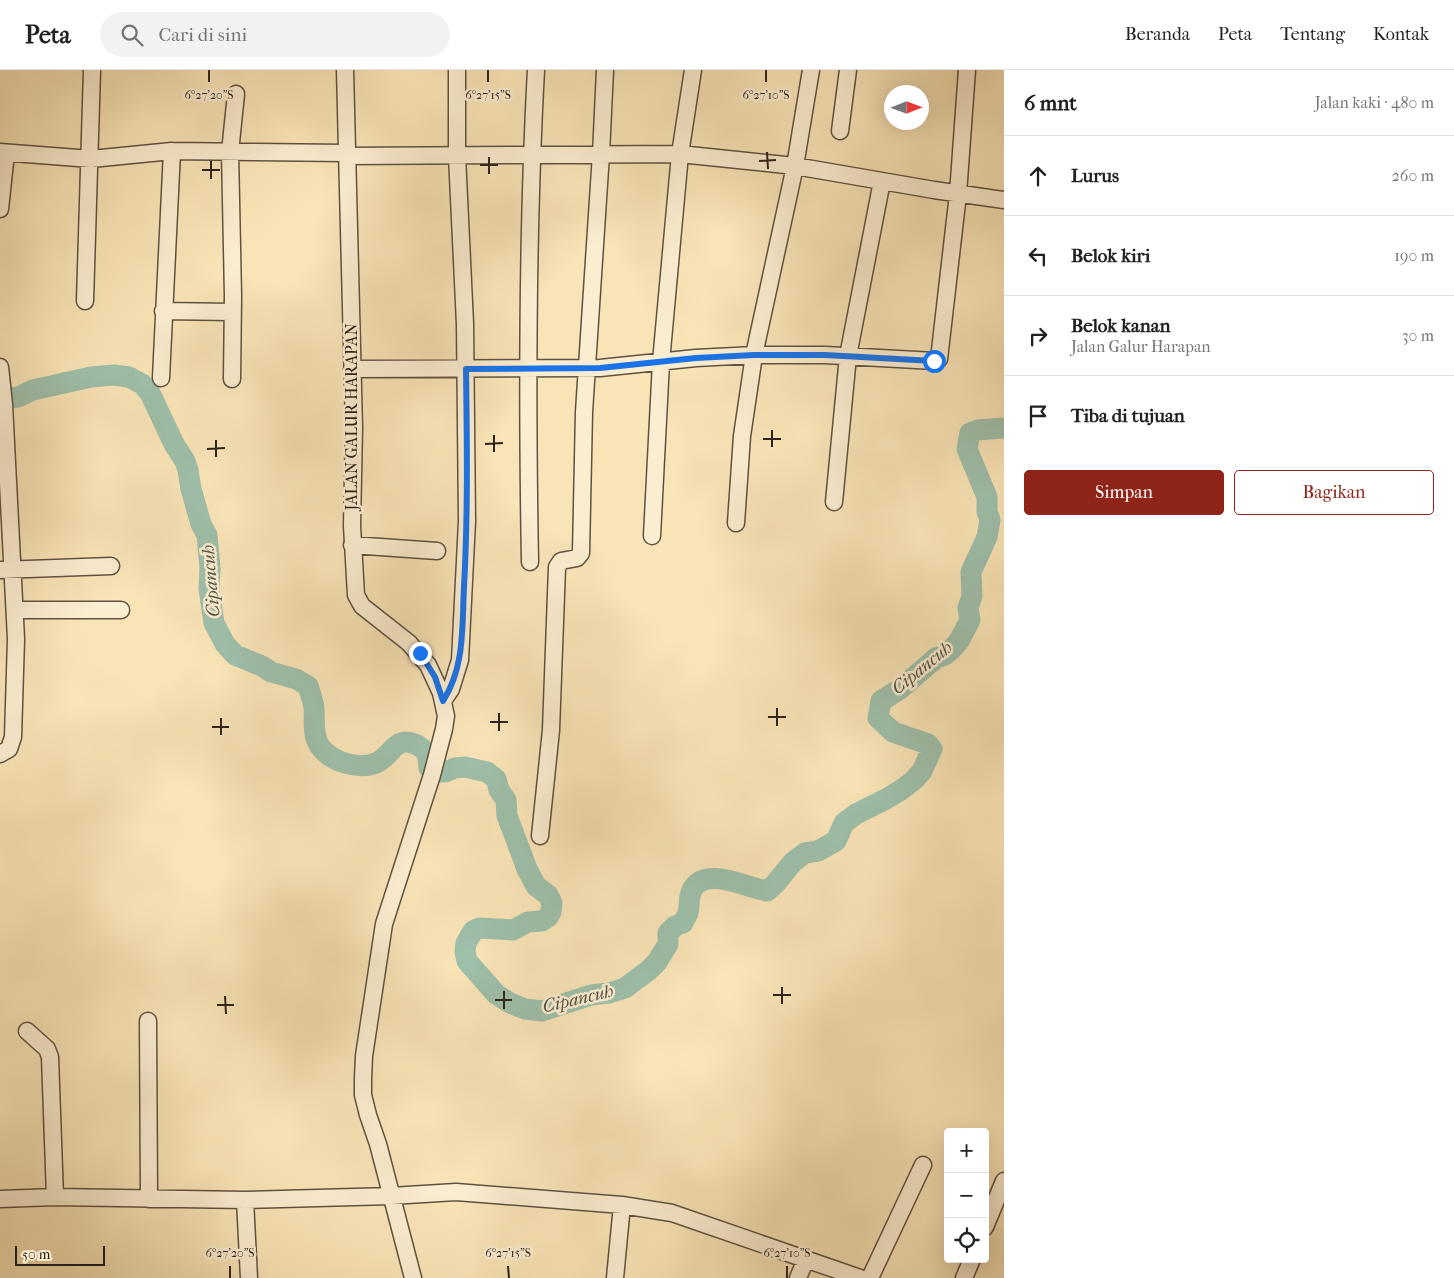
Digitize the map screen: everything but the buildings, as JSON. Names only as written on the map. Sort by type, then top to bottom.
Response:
[{"type":"street","points":[[85,301],[91,159],[92,70]]},
{"type":"street","name":"JALAN GALUR HARAPAN","points":[[345,70],[354,427],[352,546],[354,580],[359,602],[371,614],[410,643],[420,653],[435,677],[446,716],[432,775],[384,924],[364,1056],[364,1095],[368,1115],[378,1144],[413,1278]]},
{"type":"street","points":[[443,701],[451,689],[460,660],[467,521],[466,369],[457,156],[457,70]]},
{"type":"street","points":[[530,562],[529,368],[532,156],[536,70]]},
{"type":"street","points":[[540,836],[551,730],[557,567],[561,561],[578,558],[581,554],[587,367],[605,70]]},
{"type":"street","points":[[652,536],[661,362],[680,154],[692,70]]},
{"type":"street","points":[[736,523],[742,436],[754,355],[795,166],[811,70]]},
{"type":"street","points":[[840,131],[848,70]]},
{"type":"street","points":[[352,369],[587,367],[754,355],[848,356],[934,361],[940,359],[958,194],[967,70]]},
{"type":"street","points":[[232,379],[230,152],[236,94]]},
{"type":"street","points":[[161,378],[172,151]]},
{"type":"street","points":[[0,209],[3,153],[91,159],[172,151],[457,156],[680,154],[795,166],[1004,200]]},
{"type":"street","points":[[834,502],[848,356],[882,181]]},
{"type":"street","points":[[164,311],[232,312]]},
{"type":"street","points":[[0,372],[4,404],[6,570],[15,610],[16,639],[13,737],[9,749],[0,754]]},
{"type":"street","points":[[352,546],[437,551]]},
{"type":"street","points":[[6,570],[111,566]]},
{"type":"street","points":[[15,610],[121,610]]},
{"type":"street","points":[[148,1021],[149,1199]]},
{"type":"street","points":[[27,1031],[47,1049],[50,1057],[55,1197]]},
{"type":"street","points":[[870,1278],[923,1165]]},
{"type":"street","points":[[988,1218],[1004,1181]]},
{"type":"street","points":[[0,1199],[55,1197],[245,1200],[392,1196],[456,1192],[622,1205],[672,1213],[860,1278]]},
{"type":"street","points":[[245,1200],[249,1278]]},
{"type":"street","points":[[614,1278],[622,1205]]},
{"type":"street","points":[[798,1278],[806,1259]]},
{"type":"street","points":[[964,1278],[970,1263]]},
{"type":"waterway","name":"Cipancuh","points":[[0,399],[18,397],[33,390],[91,377],[114,375],[129,377],[142,384],[150,393],[188,470],[191,489],[201,524],[207,535],[210,568],[209,589],[214,623],[225,644],[235,655],[262,666],[271,672],[296,679],[308,686],[314,705],[315,731],[319,745],[330,756],[338,760],[354,765],[371,765],[383,759],[398,744],[408,742],[419,746],[425,751],[428,757],[429,768],[434,772],[445,772],[465,767],[487,772],[496,779],[499,790],[506,800],[507,816],[527,869],[536,886],[548,895],[552,903],[551,912],[542,921],[528,922],[513,930],[480,928],[473,931],[466,943],[465,952],[467,961],[496,994],[510,1003],[525,1009],[542,1011],[591,995],[609,993],[625,988],[649,970],[657,962],[668,944],[668,933],[675,926],[683,923],[688,913],[692,890],[698,883],[706,879],[727,880],[767,891],[793,862],[805,853],[818,851],[836,841],[844,823],[856,814],[901,790],[922,771],[932,749],[928,744],[893,732],[878,718],[881,701],[900,689],[936,658],[945,655],[951,650],[959,641],[970,620],[968,608],[972,596],[971,572],[987,537],[990,520],[987,512],[987,497],[967,449],[970,433],[978,430],[1004,428]]},
{"type":"route","points":[[420,653],[435,677],[443,701],[451,689],[460,660],[467,521],[466,369],[600,368],[696,358],[754,355],[825,355],[934,361]]}]
